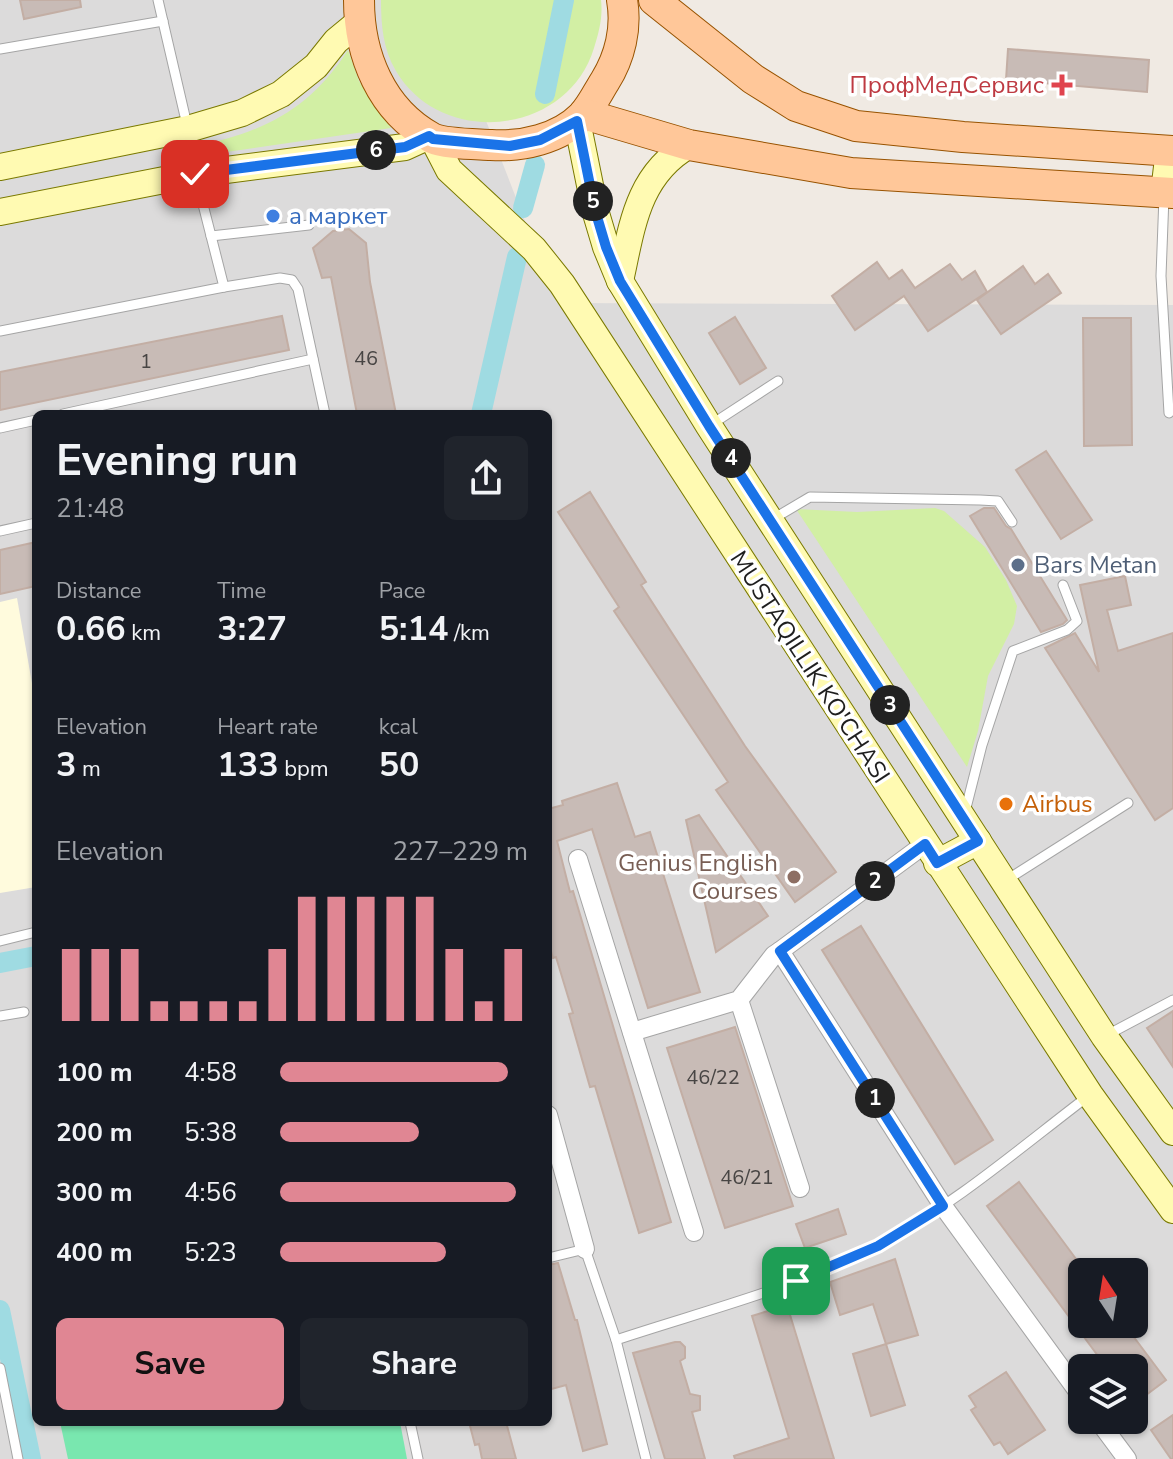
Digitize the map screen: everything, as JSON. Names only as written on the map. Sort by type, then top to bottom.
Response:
[{"type":"main road","points":[[1,213],[195,174],[405,147],[431,137],[510,146],[540,140],[580,118],[617,62],[624,14],[622,0]]},
{"type":"main road","points":[[580,118],[689,145],[851,173],[1168,192],[1171,150],[963,137],[856,126],[796,106],[753,79],[654,0]]},
{"type":"main road","points":[[359,11],[369,66],[391,104],[409,122],[431,137]]},
{"type":"main road","points":[[0,167],[188,129],[242,113],[281,94],[316,66],[359,11]]},
{"type":"main road","name":"MUSTAQILLIK KO'CHASI","points":[[580,118],[597,219],[620,281],[709,426],[970,830],[1104,1036],[1173,1132]]},
{"type":"main road","name":"MUSTAQILLIK KO'CHASI","points":[[431,137],[449,170],[534,249],[562,284],[1090,1095],[1173,1210]]},
{"type":"main road","points":[[620,281],[630,235],[645,191],[655,173],[670,157],[689,145]]},
{"type":"main road","points":[[931,854],[970,830]]},
{"type":"street","points":[[632,1032],[739,1000],[774,955],[931,854]]},
{"type":"street","points":[[578,859],[694,1232]]},
{"type":"street","points":[[780,951],[943,1206],[1068,1378]]},
{"type":"street","points":[[739,1000],[800,1188]]},
{"type":"street","points":[[552,1129],[585,1249]]},
{"type":"street","points":[[1108,1434],[1127,1459]]},
{"type":"lane","points":[[158,0],[188,129]]},
{"type":"lane","points":[[0,49],[163,21]]},
{"type":"lane","points":[[195,174],[224,287]]},
{"type":"lane","points":[[1168,192],[1161,276],[1169,413]]},
{"type":"lane","points":[[211,236],[309,225]]},
{"type":"lane","points":[[0,331],[224,287],[280,278],[292,280],[298,289],[324,410]]},
{"type":"lane","points":[[81,410],[313,359]]},
{"type":"lane","points":[[709,426],[778,381]]},
{"type":"lane","points":[[0,428],[32,421]]},
{"type":"lane","points":[[771,520],[810,497],[998,501],[1012,522]]},
{"type":"lane","points":[[0,531],[32,524]]},
{"type":"lane","points":[[970,830],[982,745],[1013,651],[1067,630],[1077,621],[1063,585]]},
{"type":"lane","points":[[1005,881],[1128,803]]},
{"type":"lane","points":[[0,941],[32,933]]},
{"type":"lane","points":[[1104,1036],[1173,1000]]},
{"type":"lane","points":[[0,1016],[24,1012]]},
{"type":"lane","points":[[616,1340],[796,1281],[878,1246],[943,1206],[1090,1095]]},
{"type":"lane","points":[[552,1257],[585,1249],[616,1340],[646,1459]]},
{"type":"lane","points":[[0,1368],[18,1459]]},
{"type":"lane","points":[[411,1426],[418,1459]]},
{"type":"shaded area","points":[[0,0],[439,0],[557,303],[1173,305],[1173,1459],[0,1459]]},
{"type":"shaded area","points":[[17,598],[32,683],[32,888],[0,893],[0,602]]},
{"type":"green space","points":[[381,0],[601,0],[601,12],[594,48],[580,77],[559,99],[532,114],[502,121],[472,121],[443,113],[417,96],[396,71],[384,37]]},
{"type":"green space","points":[[348,50],[359,81],[391,128],[199,156],[197,146],[264,125],[301,103],[318,88]]},
{"type":"green space","points":[[935,508],[944,511],[985,547],[1006,580],[1017,606],[1014,624],[988,676],[978,731],[967,767],[796,509],[857,512]]},
{"type":"green space","points":[[61,1426],[401,1426],[407,1459],[68,1459]]},
{"type":"building","points":[[20,0],[80,0],[81,7],[24,19]]},
{"type":"building","points":[[1008,49],[1149,60],[1147,92],[1006,80]]},
{"type":"building","points":[[349,229],[366,243],[370,282],[395,410],[356,410],[331,277],[322,278],[313,248],[333,231]]},
{"type":"building","points":[[877,262],[889,279],[902,270],[915,288],[950,264],[962,280],[975,271],[987,292],[928,331],[904,296],[855,330],[832,296]]},
{"type":"building","points":[[1023,266],[1035,284],[1048,274],[1061,293],[1001,334],[977,300]]},
{"type":"building","points":[[282,316],[289,350],[0,410],[0,372]]},
{"type":"building","points":[[735,317],[766,368],[740,384],[709,333]]},
{"type":"building","points":[[1083,318],[1131,318],[1132,445],[1084,446]]},
{"type":"building","points":[[1046,451],[1092,520],[1061,539],[1016,470]]},
{"type":"building","points":[[590,492],[646,582],[641,585],[745,746],[836,872],[795,902],[716,790],[728,782],[614,611],[619,607],[558,512]]},
{"type":"building","points":[[984,508],[994,508],[1011,529],[1067,620],[1063,624],[1041,632],[970,516]]},
{"type":"building","points":[[32,543],[32,587],[0,594],[0,550]]},
{"type":"building","points":[[1125,576],[1131,605],[1107,610],[1118,651],[1173,633],[1173,808],[1155,820],[1045,648],[1075,633],[1099,672],[1080,585]]},
{"type":"building","points":[[617,783],[635,837],[650,832],[700,992],[648,1008],[592,829],[557,841],[671,1222],[639,1233],[595,1086],[590,1087],[569,1014],[573,1013],[556,957],[553,958],[552,955],[552,808],[563,805],[562,801]]},
{"type":"building","points":[[699,815],[768,916],[716,952],[686,820]]},
{"type":"building","points":[[861,926],[993,1140],[955,1164],[822,950]]},
{"type":"building","points":[[1173,1011],[1173,1067],[1147,1028]]},
{"type":"building","points":[[735,1027],[793,1206],[725,1228],[667,1048]]},
{"type":"building","points":[[1019,1182],[1075,1258],[1068,1258],[1068,1315],[987,1206]]},
{"type":"building","points":[[838,1209],[846,1234],[805,1248],[796,1224]]},
{"type":"building","points":[[895,1259],[918,1335],[886,1344],[873,1304],[840,1315],[830,1282]]},
{"type":"building","points":[[558,1263],[577,1320],[607,1444],[583,1451],[566,1385],[552,1389],[552,1264]]},
{"type":"building","points":[[787,1305],[834,1459],[735,1459],[734,1456],[789,1438],[752,1316]]},
{"type":"building","points":[[1085,1338],[1134,1338],[1146,1354],[1097,1354]]},
{"type":"building","points":[[675,1342],[685,1347],[685,1358],[680,1361],[690,1394],[700,1396],[700,1410],[692,1412],[705,1459],[665,1459],[633,1353]]},
{"type":"building","points":[[886,1344],[905,1405],[871,1416],[853,1354]]},
{"type":"building","points":[[1148,1356],[1166,1380],[1148,1394]]},
{"type":"building","points":[[1006,1372],[1045,1430],[1008,1454],[1000,1442],[994,1445],[971,1410],[976,1407],[969,1396]]},
{"type":"building","points":[[1173,1415],[1173,1459],[1171,1459],[1151,1430]]},
{"type":"building","points":[[470,1426],[507,1426],[516,1459],[482,1459],[479,1444],[475,1445]]},
{"type":"waterway","points":[[545,94],[564,0]]},
{"type":"waterway","points":[[523,208],[535,165]]},
{"type":"waterway","points":[[482,410],[517,257]]},
{"type":"waterway","points":[[0,963],[32,957]]},
{"type":"waterway","points":[[0,1310],[31,1459]]},
{"type":"place","name":"ПрофМедСервис","points":[[1062,85]]},
{"type":"place","name":"а маркет","points":[[273,216]]},
{"type":"place","name":"Bars Metan","points":[[1018,565]]},
{"type":"place","name":"Airbus","points":[[1006,804]]},
{"type":"place","name":"Genius English Courses","points":[[794,877]]},
{"type":"route","points":[[195,174],[405,147],[429,136],[433,139],[510,146],[540,140],[577,121],[595,210],[620,281],[709,426],[978,841],[937,863],[925,844],[780,951],[943,1206],[878,1246],[796,1281]]}]
